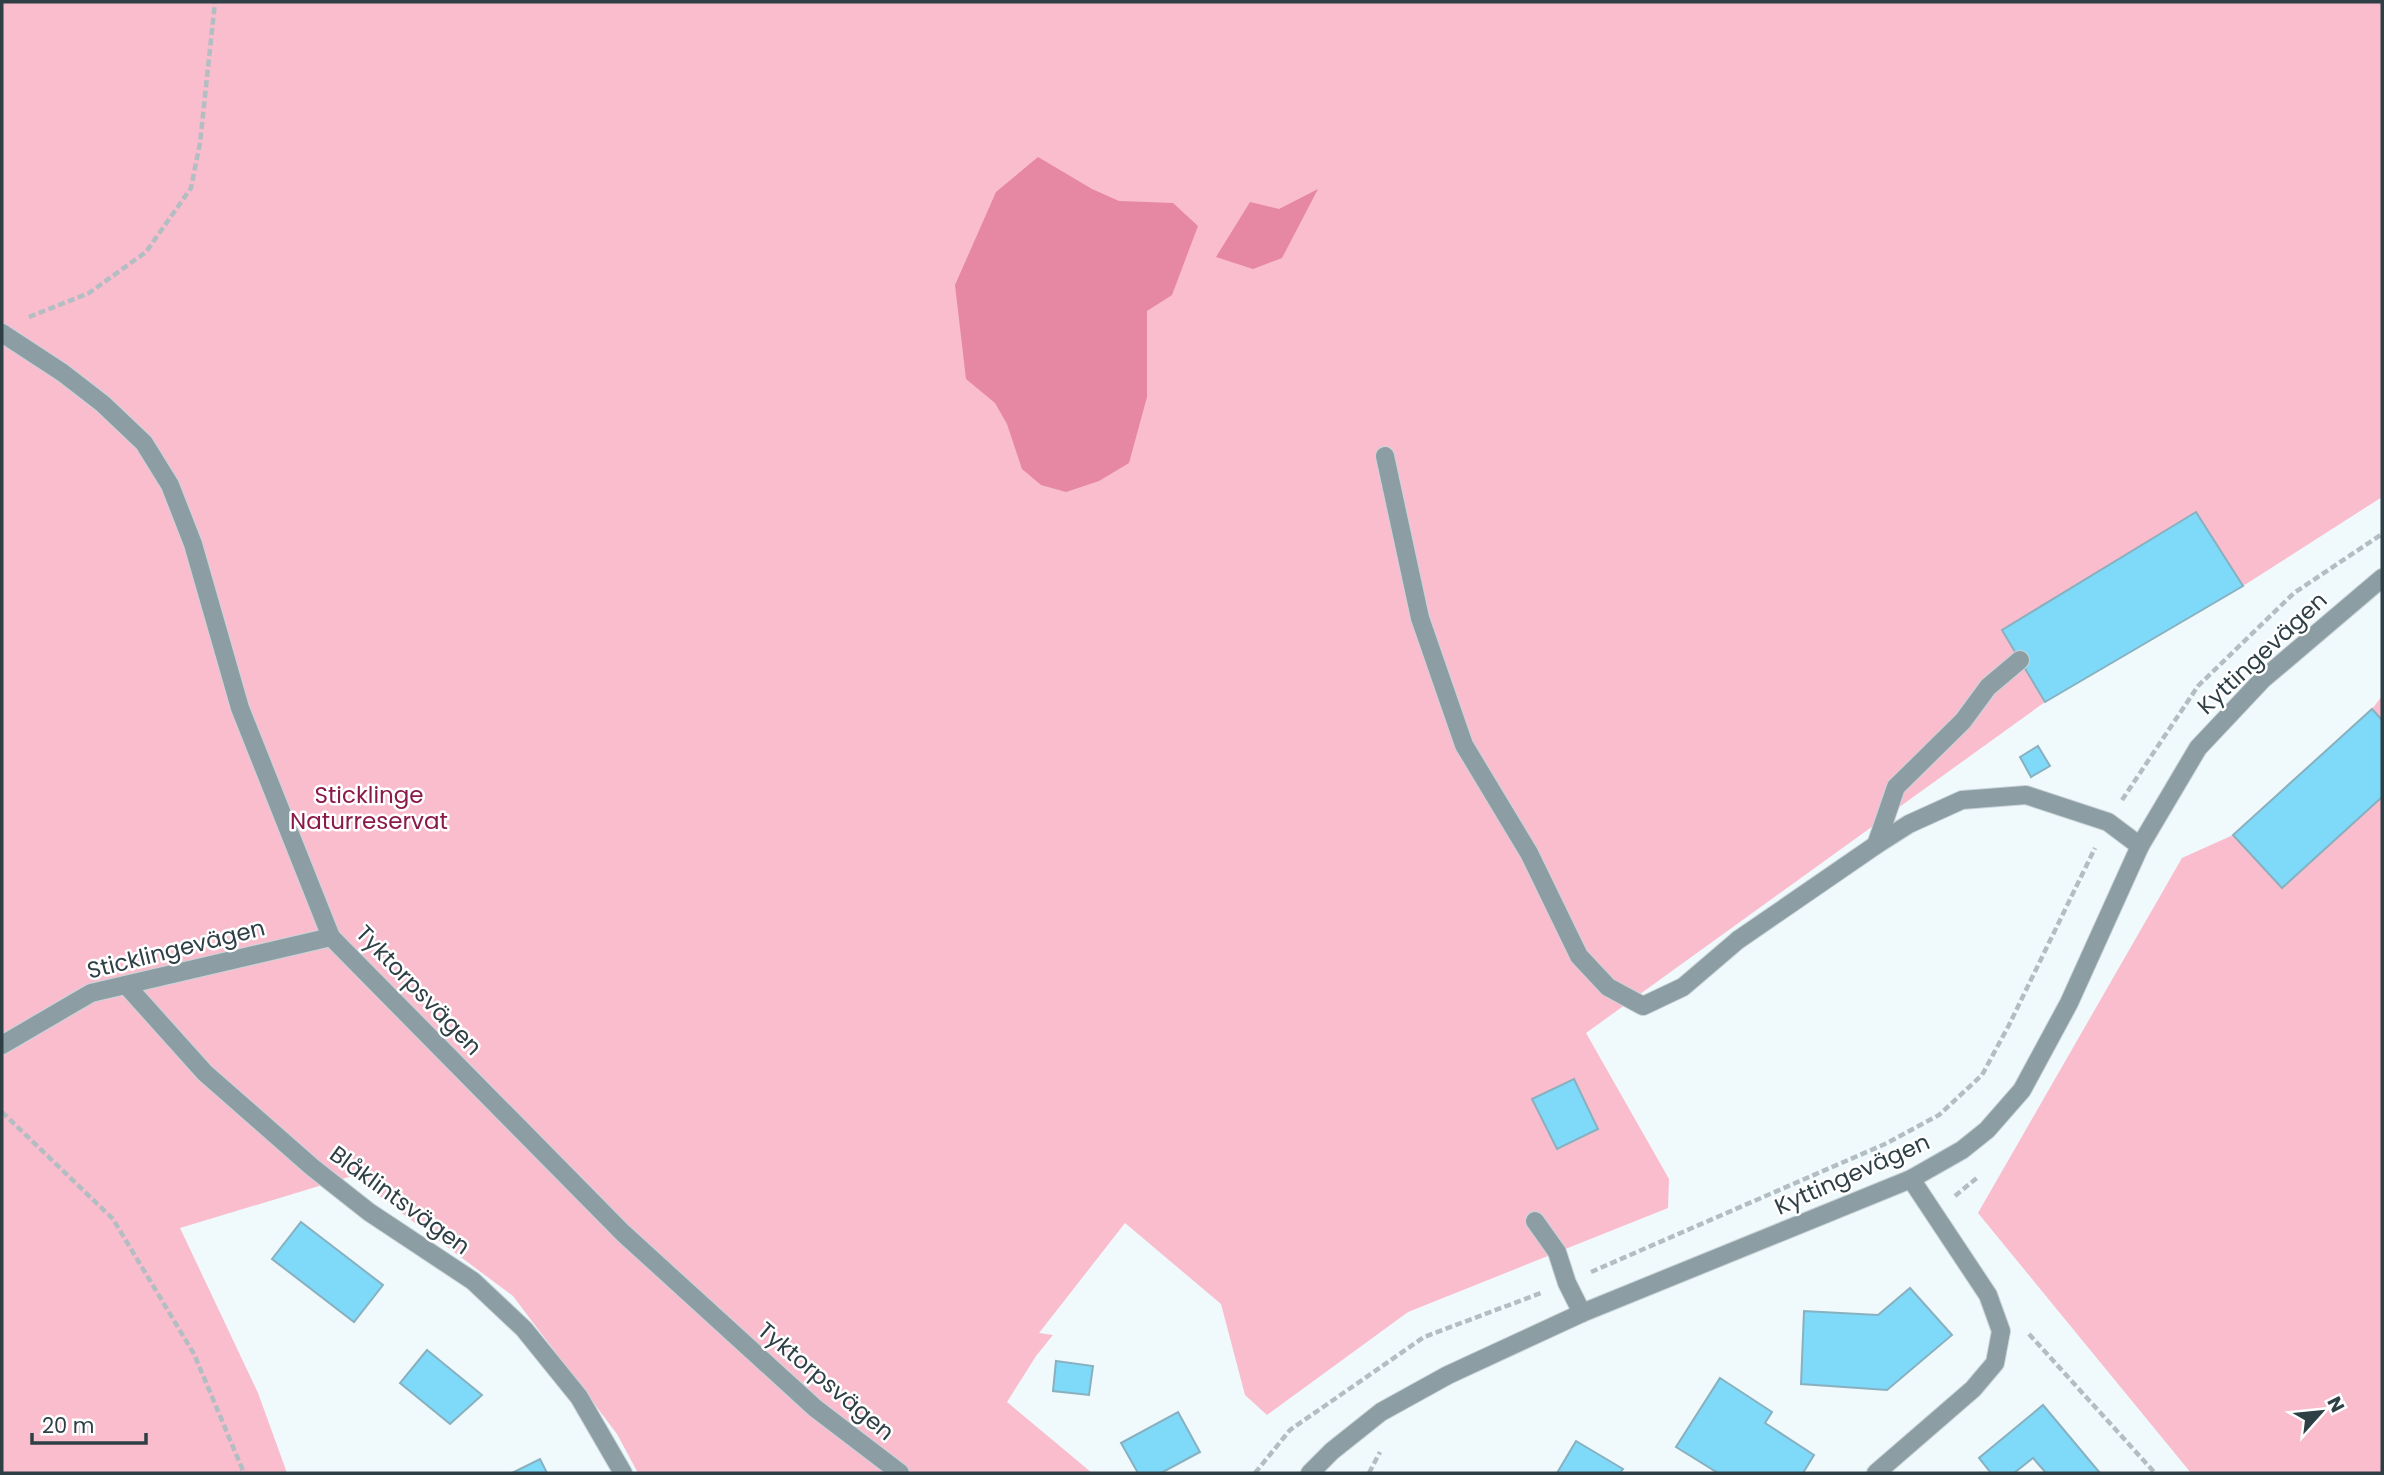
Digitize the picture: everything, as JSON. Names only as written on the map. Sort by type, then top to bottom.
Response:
[{"type":"street","name":"Tyktorpsvägen","points":[[2,333],[63,373],[103,404],[144,443],[170,485],[193,544],[240,708],[331,937],[623,1233],[815,1408],[900,1473]]},
{"type":"street","points":[[1385,456],[1420,618],[1464,746],[1529,853],[1579,956],[1608,987],[1643,1006],[1683,988],[1738,940],[1876,845],[1909,824],[1962,800],[2026,795],[2108,822],[2140,846]]},
{"type":"street","name":"Kyttingevägen","points":[[1310,1473],[1332,1451],[1381,1412],[1448,1375],[1583,1313],[1911,1179],[1962,1150],[1987,1130],[2022,1090],[2069,1003],[2140,846],[2198,748],[2262,680],[2382,578]]},
{"type":"street","points":[[1876,845],[1896,788],[1963,721],[1987,687],[2020,660]]},
{"type":"street","name":"Sticklingevägen","points":[[8,1041],[91,993],[331,937]]},
{"type":"street","name":"Blåklintsvägen","points":[[126,985],[205,1073],[312,1167],[369,1212],[473,1281],[524,1329],[579,1397],[623,1473]]},
{"type":"street","points":[[1876,1473],[1973,1389],[1995,1363],[2001,1331],[1988,1295],[1911,1179]]},
{"type":"street","points":[[1535,1221],[1557,1252],[1567,1283],[1583,1313]]},
{"type":"path","points":[[25,318],[89,293],[146,253],[191,188],[200,143],[215,2]]},
{"type":"path","points":[[1255,1473],[1290,1430],[1424,1337],[1567,1283],[1885,1144],[1938,1115],[1982,1075],[2108,822],[2198,686],[2294,593],[2382,534]]},
{"type":"path","points":[[2,1112],[113,1219],[194,1354],[244,1473]]},
{"type":"path","points":[[1369,1473],[1381,1450]]},
{"type":"green space","name":"Sticklinge Naturreservat","points":[[2,2],[2382,2],[2382,497],[2243,586],[2045,702],[1586,1033],[1669,1179],[1668,1208],[1408,1312],[1267,1415],[1245,1395],[1221,1304],[1125,1223],[1039,1333],[1053,1335],[1036,1356],[1007,1402],[1092,1473],[638,1473],[617,1434],[513,1296],[352,1176],[180,1228],[258,1393],[287,1473],[2,1473]]},
{"type":"green space","points":[[2382,696],[2382,1473],[2191,1473],[1978,1213],[2182,858],[2233,835],[2372,709]]},
{"type":"shaded area","points":[[1038,157],[1092,189],[1119,201],[1173,203],[1198,226],[1172,295],[1147,311],[1147,397],[1129,463],[1099,481],[1066,492],[1041,485],[1022,469],[1007,424],[995,403],[966,379],[955,285],[996,192]]},
{"type":"shaded area","points":[[1318,189],[1282,258],[1253,269],[1216,257],[1250,202],[1279,209]]},
{"type":"building","points":[[2196,512],[2243,586],[2045,702],[2002,630]]},
{"type":"building","points":[[2372,709],[2382,720],[2382,797],[2282,888],[2233,835]]},
{"type":"building","points":[[2038,746],[2050,766],[2031,777],[2020,757]]},
{"type":"building","points":[[1574,1079],[1598,1129],[1557,1149],[1532,1099]]},
{"type":"building","points":[[301,1222],[383,1285],[354,1322],[272,1259]]},
{"type":"building","points":[[1910,1288],[1952,1335],[1887,1390],[1801,1384],[1804,1311],[1878,1315]]},
{"type":"building","points":[[427,1350],[482,1395],[450,1424],[400,1383]]},
{"type":"building","points":[[1056,1361],[1093,1366],[1089,1395],[1053,1391]]},
{"type":"building","points":[[1720,1378],[1772,1412],[1765,1423],[1814,1455],[1803,1473],[1718,1473],[1676,1447]]},
{"type":"building","points":[[2043,1405],[2100,1473],[2046,1473],[2033,1458],[2014,1473],[1991,1473],[1979,1458]]},
{"type":"building","points":[[1178,1412],[1200,1452],[1161,1473],[1138,1473],[1121,1443]]},
{"type":"building","points":[[1576,1441],[1623,1469],[1620,1473],[1557,1473]]},
{"type":"building","points":[[540,1459],[547,1473],[512,1473]]}]
